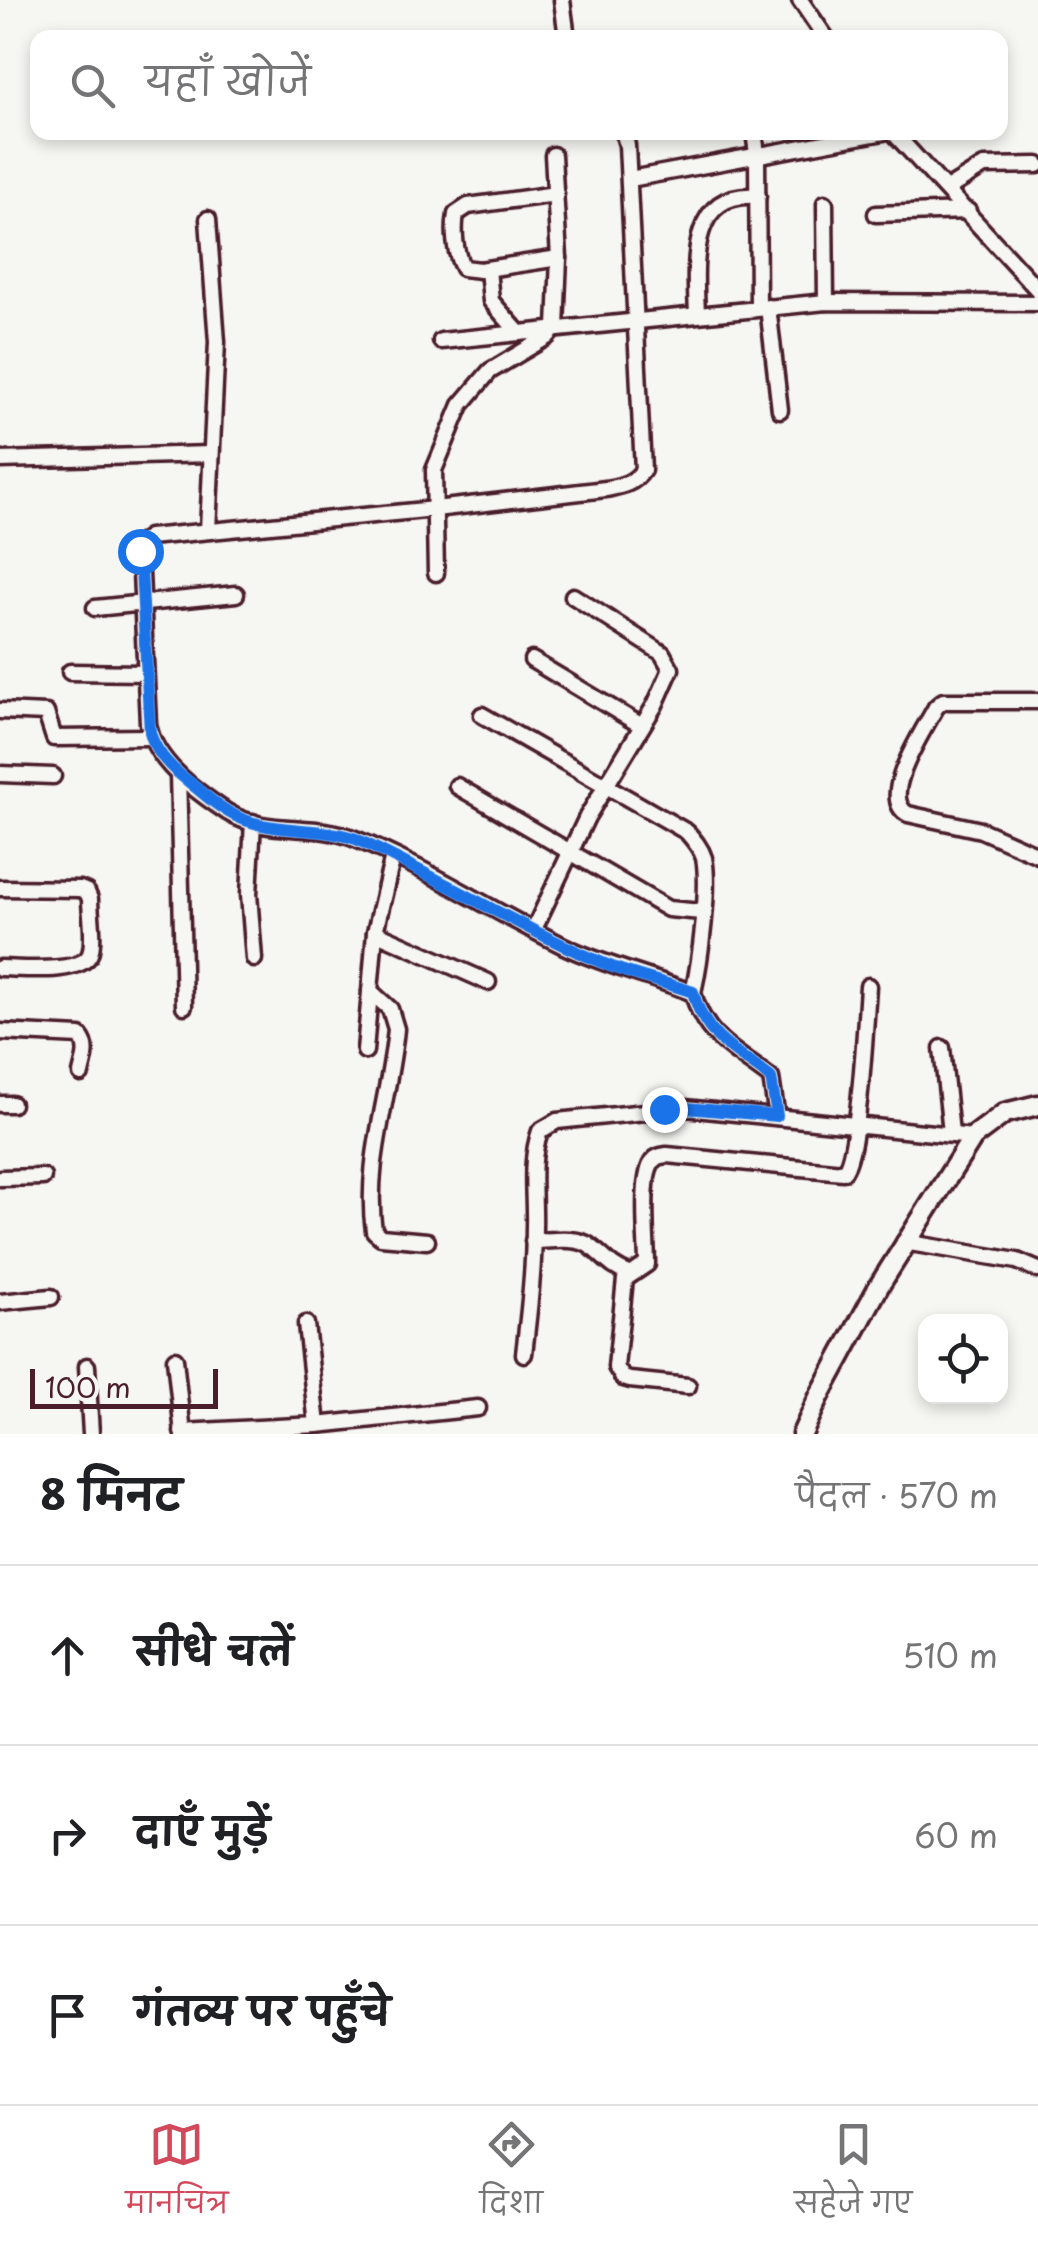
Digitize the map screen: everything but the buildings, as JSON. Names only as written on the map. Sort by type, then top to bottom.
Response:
[{"type":"main road","points":[[802,1434],[845,1346],[904,1242],[973,1137],[1005,1113],[1038,1105]]},
{"type":"street","points":[[562,0],[566,30]]},
{"type":"street","points":[[800,0],[821,30]]},
{"type":"street","points":[[626,140],[643,470],[639,476],[622,486],[434,510],[154,536],[142,542],[145,673],[151,737],[156,748],[178,774],[229,813],[274,828],[340,833],[610,966],[693,992]]},
{"type":"street","points":[[755,140],[763,307],[780,410]]},
{"type":"street","points":[[630,178],[838,140]]},
{"type":"street","points":[[900,140],[1035,283]]},
{"type":"street","points":[[436,572],[434,470],[460,404],[490,372],[546,338],[556,327],[560,258],[553,156]]},
{"type":"street","points":[[947,190],[984,166],[1038,165]]},
{"type":"street","points":[[556,194],[477,204],[456,214],[454,224],[464,268],[560,258]]},
{"type":"street","points":[[697,314],[695,249],[708,218],[728,197],[758,196]]},
{"type":"street","points":[[825,203],[826,302]]},
{"type":"street","points":[[876,214],[968,212]]},
{"type":"street","points":[[208,219],[217,342],[208,530]]},
{"type":"street","points":[[488,268],[491,300],[518,332]]},
{"type":"street","points":[[441,341],[826,302],[1038,303]]},
{"type":"street","points":[[0,460],[210,454]]},
{"type":"street","points":[[95,608],[236,594]]},
{"type":"street","points":[[534,930],[570,852],[669,679],[671,668],[667,658],[573,596]]},
{"type":"street","points":[[532,660],[642,726]]},
{"type":"street","points":[[70,672],[145,673]]},
{"type":"street","points":[[1038,701],[943,700],[902,772],[897,793],[897,803],[908,814],[981,830],[1038,855]]},
{"type":"street","points":[[0,711],[46,712],[54,738],[151,737]]},
{"type":"street","points":[[482,715],[687,832],[697,844],[704,858],[693,992],[702,1021],[711,1032],[771,1078],[777,1116]]},
{"type":"street","points":[[0,774],[53,776]]},
{"type":"street","points":[[178,774],[184,1006]]},
{"type":"street","points":[[457,786],[668,909],[702,912]]},
{"type":"street","points":[[253,822],[249,894],[254,959]]},
{"type":"street","points":[[364,1051],[375,932],[393,856]]},
{"type":"street","points":[[0,888],[80,889],[90,899],[90,954],[83,963],[63,968],[0,968]]},
{"type":"street","points":[[375,932],[488,982]]},
{"type":"street","points":[[688,1386],[630,1380],[616,1367],[626,1280],[647,1264],[650,1164],[657,1157],[843,1172],[849,1166],[855,1125],[868,986]]},
{"type":"street","points":[[370,991],[390,1009],[396,1029],[374,1168],[374,1231],[381,1237],[428,1242]]},
{"type":"street","points":[[0,1032],[80,1036],[86,1051],[82,1074]]},
{"type":"street","points":[[942,1048],[951,1133]]},
{"type":"street","points":[[524,1354],[534,1241],[534,1147],[540,1131],[557,1121],[686,1108],[973,1137]]},
{"type":"street","points":[[0,1178],[43,1177]]},
{"type":"street","points":[[534,1241],[581,1242],[610,1266],[629,1274]]},
{"type":"street","points":[[904,1242],[1017,1260],[1038,1270]]},
{"type":"street","points":[[0,1302],[50,1297]]},
{"type":"street","points":[[306,1324],[317,1425]]},
{"type":"street","points":[[175,1359],[182,1433],[317,1425],[478,1408]]},
{"type":"street","points":[[86,1366],[91,1434]]},
{"type":"route","points":[[140,551],[150,732],[156,748],[178,774],[244,820],[274,828],[340,833],[356,839],[610,966],[693,992],[702,1021],[711,1032],[771,1078],[777,1116],[664,1109]]}]
